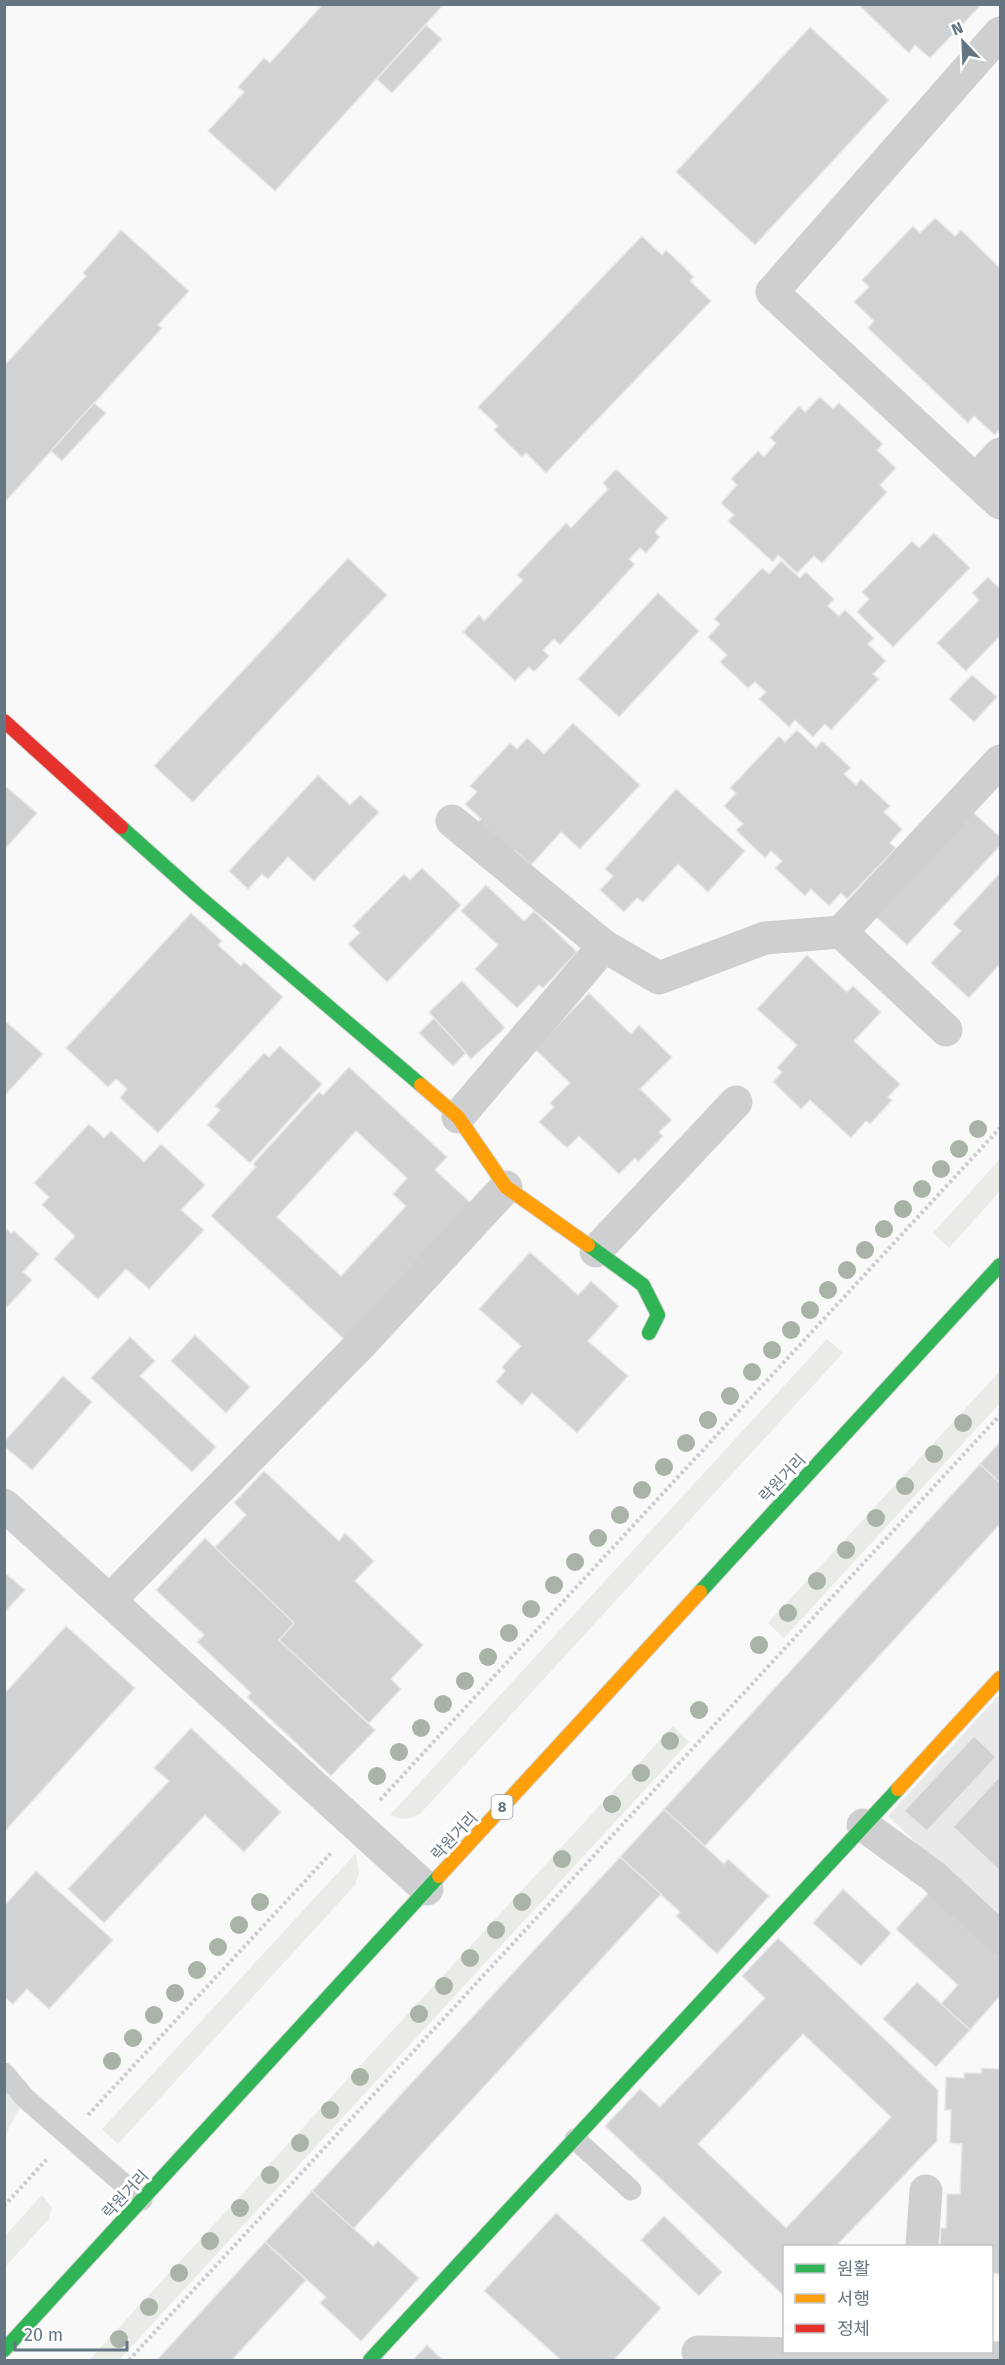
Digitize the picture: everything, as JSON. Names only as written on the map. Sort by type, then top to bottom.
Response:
[{"type":"street","points":[[1000,33],[772,292],[1000,503]]},
{"type":"street","points":[[976,480],[1000,453]]},
{"type":"street","points":[[4,721],[197,895],[458,1117],[506,1187],[643,1285],[658,1315],[649,1332]]},
{"type":"street","points":[[452,821],[604,946],[659,978],[765,938],[841,932],[1000,761]]},
{"type":"street","points":[[841,932],[946,1030]]},
{"type":"street","points":[[458,1117],[604,946]]},
{"type":"street","points":[[596,1251],[736,1102]]},
{"type":"street","points":[[110,1600],[362,1343],[506,1187]]},
{"type":"street","name":"락원거리","points":[[4,2350],[1000,1265]]},
{"type":"street","points":[[4,1505],[427,1889]]},
{"type":"street","points":[[370,2361],[1000,1677]]},
{"type":"street","points":[[863,1825],[933,1876],[1000,1938]]},
{"type":"street","points":[[922,2245],[926,2191]]},
{"type":"street","points":[[698,2352],[783,2353]]},
{"type":"street","points":[[822,2353],[945,2354],[1000,2358]]},
{"type":"lane","points":[[4,2073],[25,2098],[142,2200]]},
{"type":"lane","points":[[575,2139],[631,2190]]},
{"type":"path","points":[[4,2206],[1000,1128]]},
{"type":"path","points":[[129,2361],[1000,1416]]},
{"type":"shaded area","points":[[1000,1159],[1000,1191],[949,1248],[933,1233]]},
{"type":"shaded area","points":[[827,1339],[843,1353],[420,1814],[405,1819],[390,1815]]},
{"type":"shaded area","points":[[1000,1371],[1000,1403],[784,1638],[768,1623]]},
{"type":"shaded area","points":[[1000,1694],[1000,1922],[888,1816]]},
{"type":"shaded area","points":[[673,1726],[689,1742],[119,2360],[89,2360]]},
{"type":"shaded area","points":[[356,1853],[359,1874],[355,1885],[118,2144],[102,2129]]},
{"type":"shaded area","points":[[5,2084],[22,2103],[5,2136]]},
{"type":"shaded area","points":[[42,2195],[52,2208],[48,2220],[5,2267],[5,2236]]},
{"type":"building","points":[[323,4],[444,4],[275,191],[208,131],[244,92],[238,87],[264,58],[270,63]]},
{"type":"building","points":[[861,4],[982,4],[930,58],[915,45],[909,53],[860,6]]},
{"type":"building","points":[[426,25],[442,39],[392,93],[377,79]]},
{"type":"building","points":[[810,27],[889,100],[755,245],[676,172]]},
{"type":"building","points":[[935,218],[955,236],[961,230],[1000,268],[1000,429],[995,435],[974,416],[968,423],[868,328],[874,321],[854,302],[869,287],[862,280],[913,226],[920,233]]},
{"type":"building","points":[[121,230],[189,291],[158,325],[162,328],[4,503],[4,366],[86,276],[83,273]]},
{"type":"building","points":[[642,236],[662,255],[666,250],[694,277],[690,281],[711,301],[546,473],[526,453],[522,457],[494,430],[498,426],[478,407]]},
{"type":"building","points":[[820,397],[833,409],[839,403],[883,444],[877,450],[896,468],[880,485],[887,492],[822,563],[814,556],[797,573],[778,555],[773,562],[728,521],[734,515],[721,503],[737,485],[731,479],[758,451],[764,457],[776,443],[770,438],[799,406],[805,412]]},
{"type":"building","points":[[94,403],[106,413],[62,461],[51,451]]},
{"type":"building","points":[[616,469],[668,518],[655,532],[660,537],[646,553],[640,548],[629,559],[635,564],[560,645],[554,639],[543,650],[549,656],[534,672],[529,667],[515,681],[463,632],[479,615],[484,621],[523,580],[517,575],[566,523],[571,528],[608,489],[603,483]]},
{"type":"building","points":[[934,533],[970,568],[893,647],[857,612],[869,599],[862,592],[912,541],[919,548]]},
{"type":"building","points":[[348,558],[387,595],[193,802],[154,766]]},
{"type":"building","points":[[781,561],[800,578],[806,572],[834,599],[828,606],[839,616],[845,610],[874,638],[868,644],[886,661],[873,674],[879,679],[831,730],[825,724],[813,737],[795,720],[789,727],[759,699],[766,692],[755,682],[748,688],[720,662],[727,655],[708,637],[720,624],[714,619],[762,568],[769,574]]},
{"type":"building","points":[[988,577],[1000,589],[1000,636],[966,671],[937,643],[979,600],[972,593]]},
{"type":"building","points":[[658,593],[699,631],[619,717],[578,679]]},
{"type":"building","points":[[972,675],[997,697],[974,722],[949,699]]},
{"type":"building","points":[[573,723],[640,785],[580,849],[561,832],[531,865],[515,851],[510,857],[475,825],[481,819],[465,804],[477,792],[470,786],[510,743],[517,749],[527,738],[544,754]]},
{"type":"building","points":[[797,730],[816,748],[822,741],[851,768],[844,774],[856,785],[861,779],[890,806],[884,812],[902,829],[890,843],[896,848],[847,899],[841,893],[829,906],[811,889],[805,896],[775,868],[782,861],[771,851],[765,858],[736,830],[743,824],[724,806],[736,793],[730,788],[779,736],[785,742]]},
{"type":"building","points":[[318,775],[350,805],[360,795],[379,812],[314,881],[288,857],[268,879],[262,874],[248,889],[229,871]]},
{"type":"building","points":[[4,785],[37,813],[4,850]]},
{"type":"building","points":[[676,789],[745,851],[708,892],[678,864],[643,902],[637,898],[624,912],[600,890],[613,876],[605,869]]},
{"type":"building","points":[[973,812],[1000,837],[1000,846],[907,945],[875,916]]},
{"type":"building","points":[[422,868],[461,905],[387,982],[348,944],[360,933],[353,926],[404,874],[410,880]]},
{"type":"building","points":[[1000,873],[1000,964],[969,998],[931,963],[961,931],[953,924]]},
{"type":"building","points":[[486,885],[524,921],[534,911],[577,952],[543,988],[539,985],[517,1008],[475,969],[498,945],[461,911]]},
{"type":"building","points":[[191,913],[222,941],[218,945],[241,966],[244,962],[283,997],[158,1133],[120,1098],[127,1089],[116,1079],[108,1087],[66,1048]]},
{"type":"building","points":[[807,955],[847,992],[853,986],[881,1012],[854,1041],[900,1084],[888,1097],[892,1100],[870,1124],[866,1121],[851,1138],[810,1100],[801,1109],[773,1082],[782,1072],[777,1068],[797,1045],[757,1009]]},
{"type":"building","points":[[462,981],[505,1028],[471,1059],[429,1012]]},
{"type":"building","points":[[589,993],[631,1034],[639,1025],[672,1057],[640,1089],[672,1120],[659,1132],[663,1136],[638,1162],[635,1158],[619,1174],[579,1136],[567,1148],[539,1122],[554,1107],[550,1103],[570,1083],[535,1049]]},
{"type":"building","points":[[434,1018],[466,1053],[453,1066],[419,1033]]},
{"type":"building","points":[[4,1020],[43,1054],[4,1096]]},
{"type":"building","points":[[280,1046],[322,1084],[250,1163],[207,1125],[220,1110],[215,1106],[264,1053],[269,1057]]},
{"type":"building","points":[[349,1067],[447,1157],[435,1170],[472,1204],[346,1341],[211,1216],[256,1167],[253,1164],[319,1092],[323,1095]],"holes":[[[356,1131],[407,1178],[393,1194],[406,1206],[341,1276],[277,1217]]]},
{"type":"building","points":[[89,1124],[104,1138],[111,1131],[144,1162],[161,1144],[205,1185],[181,1210],[204,1230],[149,1289],[126,1269],[98,1299],[54,1259],[75,1236],[42,1205],[49,1197],[34,1183]]},
{"type":"building","points":[[4,1227],[11,1233],[14,1231],[39,1254],[23,1272],[32,1280],[4,1310]]},
{"type":"building","points":[[530,1252],[578,1295],[591,1281],[619,1306],[588,1341],[628,1376],[577,1433],[532,1393],[522,1405],[496,1382],[505,1371],[502,1367],[521,1346],[479,1309]]},
{"type":"building","points":[[195,1335],[250,1387],[226,1413],[171,1361]]},
{"type":"building","points":[[130,1337],[155,1361],[140,1376],[216,1447],[192,1472],[91,1378]]},
{"type":"building","points":[[63,1376],[92,1402],[32,1470],[4,1446],[4,1442]]},
{"type":"building","points":[[1000,1442],[1000,1483],[980,1464]]},
{"type":"building","points":[[980,1464],[1000,1483],[1000,1524],[705,1846],[664,1809]]},
{"type":"building","points":[[264,1471],[339,1541],[345,1533],[374,1561],[355,1581],[423,1645],[391,1679],[401,1689],[369,1723],[279,1640],[294,1623],[214,1548],[246,1515],[234,1503]]},
{"type":"building","points":[[205,1538],[294,1623],[279,1640],[375,1730],[331,1776],[247,1697],[251,1693],[197,1642],[204,1635],[156,1590]]},
{"type":"building","points":[[4,1572],[25,1590],[4,1613]]},
{"type":"building","points":[[66,1626],[135,1688],[4,1832],[4,1694]]},
{"type":"building","points":[[191,1728],[281,1812],[244,1852],[205,1815],[104,1923],[68,1889],[169,1781],[154,1768]]},
{"type":"building","points":[[974,1736],[996,1757],[927,1831],[904,1811]]},
{"type":"building","points":[[1000,1776],[1000,1871],[953,1827]]},
{"type":"building","points":[[664,1809],[724,1864],[728,1859],[769,1896],[717,1954],[676,1916],[680,1912],[620,1857]]},
{"type":"building","points":[[620,1857],[661,1894],[353,2229],[312,2191]]},
{"type":"building","points":[[36,1871],[113,1940],[49,2009],[27,1989],[13,2004],[4,1997],[4,1906]]},
{"type":"building","points":[[843,1889],[891,1933],[861,1966],[813,1923]]},
{"type":"building","points":[[931,1890],[1000,1953],[1000,1996],[970,2030],[941,2004],[958,1985],[896,1929]]},
{"type":"building","points":[[778,1938],[938,2090],[937,2141],[837,2245],[783,2245],[783,2295],[605,2126],[640,2089],[660,2107],[765,1998],[742,1976]],"holes":[[[803,2034],[891,2117],[786,2228],[698,2144]]]},
{"type":"building","points":[[917,1982],[970,2030],[936,2067],[883,2019]]},
{"type":"building","points":[[982,2068],[1000,2069],[1000,2274],[993,2273],[993,2245],[940,2245],[941,2228],[946,2228],[947,2194],[960,2194],[962,2144],[950,2143],[951,2110],[945,2110],[946,2077],[964,2078],[964,2073],[981,2073]]},
{"type":"building","points":[[312,2191],[373,2246],[378,2241],[419,2278],[361,2341],[320,2303],[326,2297],[265,2242]]},
{"type":"building","points":[[556,2213],[661,2308],[614,2360],[561,2360],[484,2291]]},
{"type":"building","points":[[664,2216],[722,2272],[699,2296],[641,2240]]},
{"type":"building","points":[[265,2242],[306,2280],[232,2360],[157,2360]]},
{"type":"building","points":[[427,2345],[443,2360],[413,2360]]},
{"type":"traffic: fast","points":[[121,827],[197,895],[421,1085]]},
{"type":"traffic: fast","points":[[588,1245],[643,1285],[658,1315],[649,1333]]},
{"type":"traffic: fast","points":[[700,1592],[1000,1265]]},
{"type":"traffic: fast","points":[[370,2360],[898,1789]]},
{"type":"traffic: fast","points":[[4,2350],[439,1876]]},
{"type":"traffic: slow","points":[[421,1085],[458,1117],[506,1187],[588,1245]]},
{"type":"traffic: slow","points":[[439,1876],[700,1592]]},
{"type":"traffic: slow","points":[[898,1789],[1000,1678]]},
{"type":"traffic: jam","points":[[4,721],[121,827]]}]
